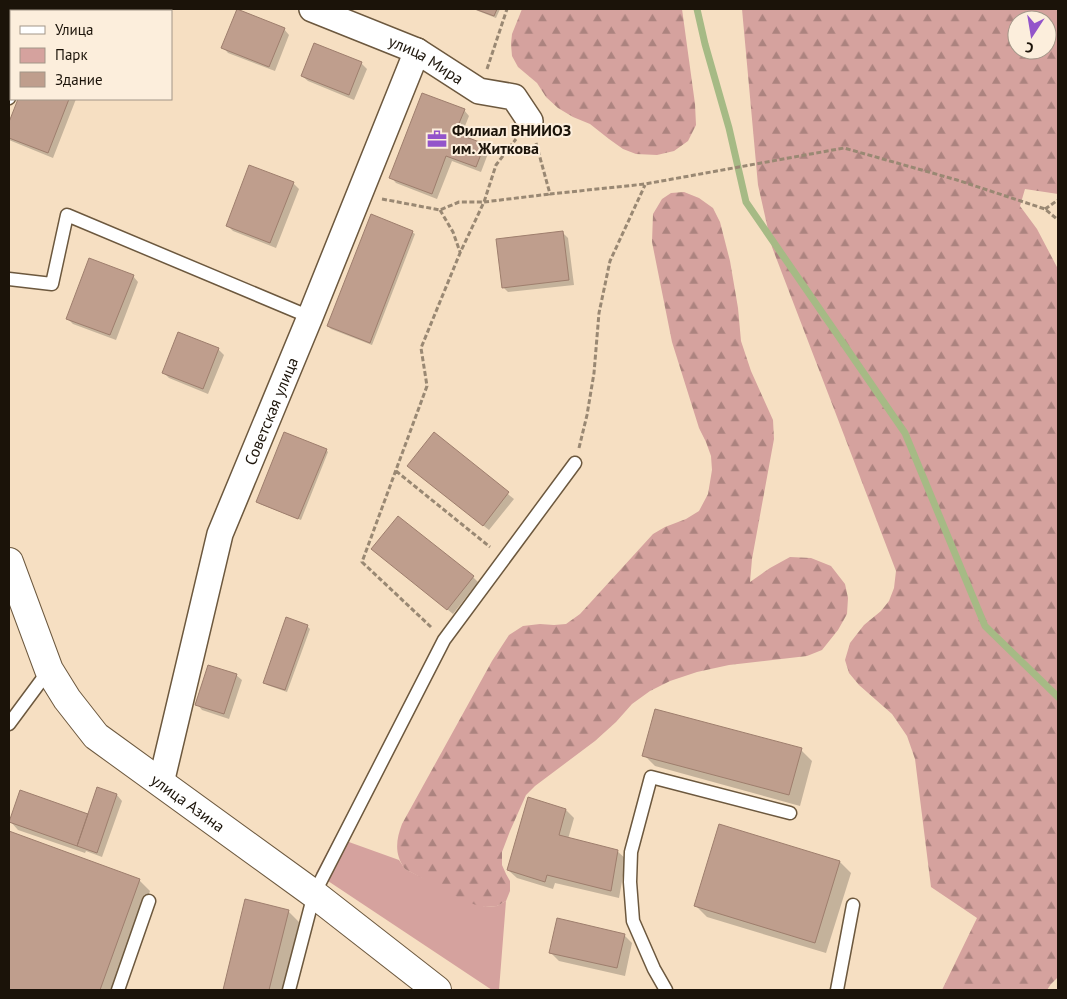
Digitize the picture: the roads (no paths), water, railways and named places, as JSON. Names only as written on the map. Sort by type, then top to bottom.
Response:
[{"type":"street","name":"улица Мира","points":[[312,9],[417,51],[479,90],[514,97],[530,121]]},
{"type":"street","name":"Советская улица","points":[[161,783],[220,534],[417,51]]},
{"type":"street","name":"улица Азина","points":[[9,562],[49,670],[66,699],[96,736],[314,894],[437,990]]},
{"type":"lane","points":[[9,279],[52,284],[66,215],[310,317]]},
{"type":"lane","points":[[289,990],[314,894],[444,640],[575,463]]},
{"type":"lane","points":[[9,724],[49,670]]},
{"type":"lane","points":[[666,990],[633,920],[630,882],[631,852],[651,777],[790,813]]},
{"type":"lane","points":[[118,990],[149,901]]},
{"type":"lane","points":[[837,990],[853,905]]},
{"type":"waterway","points":[[697,9],[729,128],[746,202],[905,433],[985,626],[1058,697]]},
{"type":"place","name":"Филиал ВНИИОЗ им. Житкова","points":[[437,139]]}]
